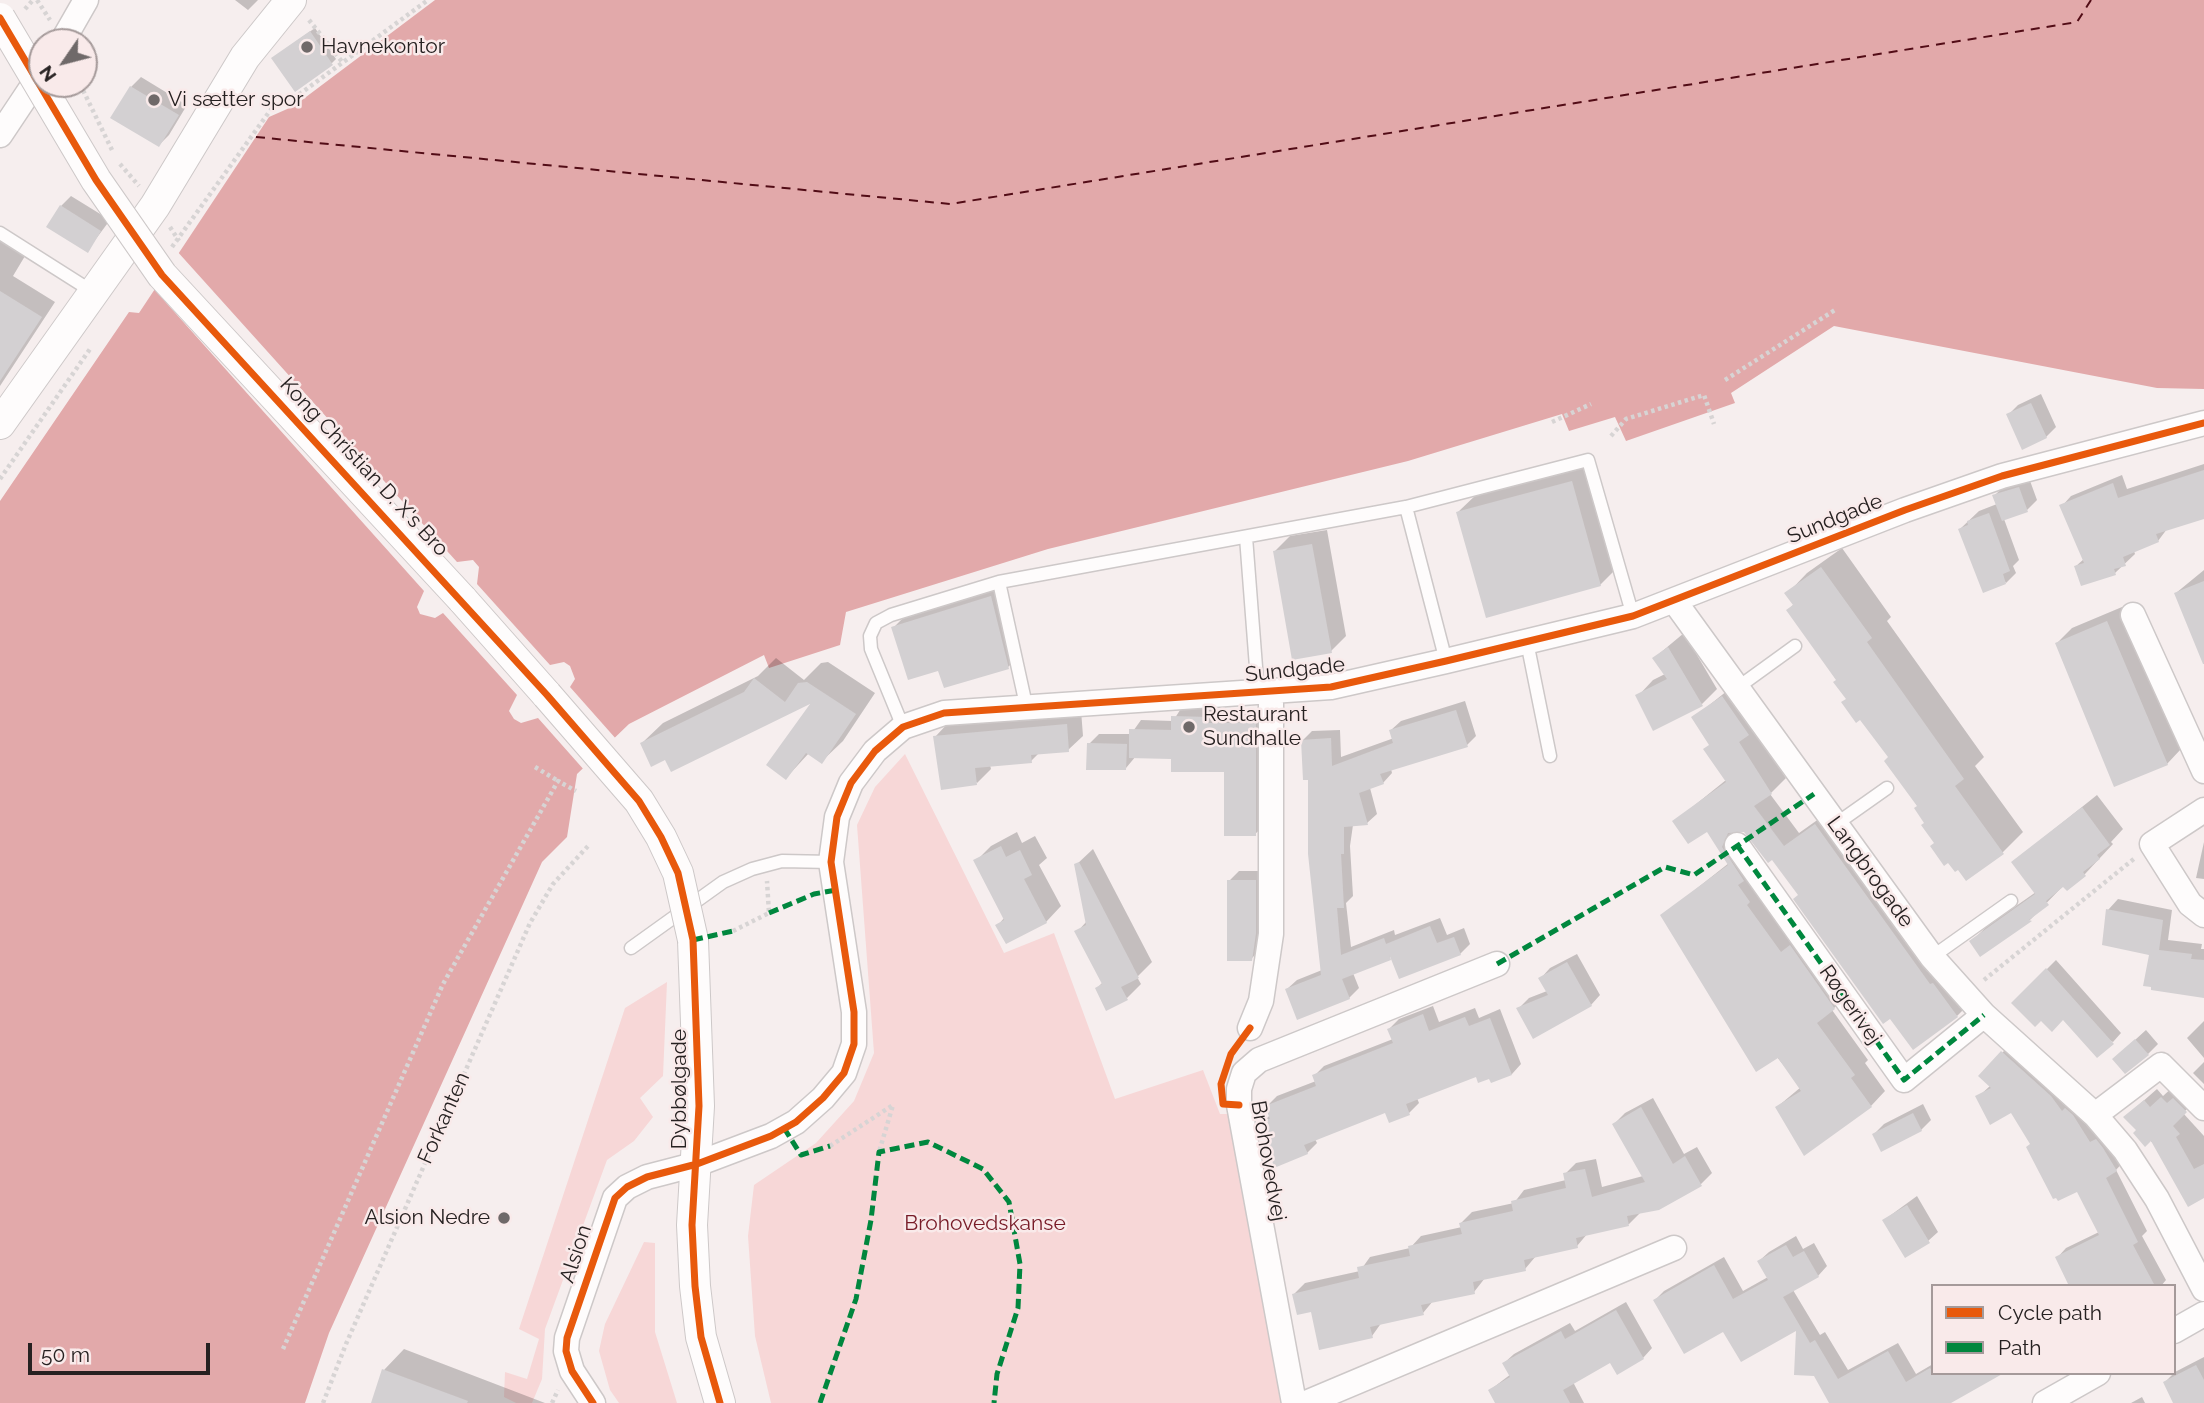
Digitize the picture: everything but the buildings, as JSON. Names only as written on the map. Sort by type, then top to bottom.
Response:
[{"type":"street","points":[[70,28],[86,0]]},
{"type":"street","points":[[0,424],[155,205],[244,57],[296,5]]},
{"type":"street","name":"Kong Christian D. X's Bro","points":[[0,18],[96,180],[162,275],[462,599],[639,801],[661,836],[678,873],[693,940]]},
{"type":"street","points":[[0,135],[28,93]]},
{"type":"street","name":"Sundgade","points":[[696,1164],[771,1136],[796,1122],[823,1098],[844,1073],[854,1044],[854,1012],[831,862],[837,817],[851,783],[875,751],[903,727],[944,713],[1026,705],[1331,687],[1446,661],[1633,616],[1675,602],[1905,510],[2002,476],[2204,423]]},
{"type":"street","name":"Langbrogade","points":[[1675,602],[1932,957],[1965,996],[2095,1115],[2125,1150],[2157,1199],[2204,1289]]},
{"type":"street","points":[[2133,615],[2204,771]]},
{"type":"street","name":"Sundgade","points":[[1250,1028],[1261,1001],[1270,934],[1264,693]]},
{"type":"street","points":[[2204,810],[2152,844],[2190,904],[2204,915]]},
{"type":"street","name":"Røgerivej","points":[[1737,845],[1904,1080],[1984,1015]]},
{"type":"street","name":"Dybbølgade","points":[[693,940],[697,999],[696,1164],[692,1225],[695,1286],[701,1337],[720,1403]]},
{"type":"street","name":"Brohovedvej","points":[[1294,1403],[1239,1105],[1239,1089],[1244,1073],[1259,1060],[1497,964]]},
{"type":"street","points":[[2095,1115],[2161,1065],[2204,1108]]},
{"type":"street","name":"Alsion","points":[[593,1403],[572,1371],[566,1351],[567,1338],[607,1214],[615,1198],[627,1186],[646,1177],[696,1164]]},
{"type":"street","points":[[1306,1403],[1674,1248]]},
{"type":"street","points":[[2176,1330],[2204,1314]]},
{"type":"street","points":[[2045,1403],[2094,1375]]},
{"type":"lane","points":[[0,233],[93,292]]},
{"type":"lane","points":[[903,727],[871,649],[870,636],[876,623],[891,615],[999,583],[1406,507],[1588,460],[1633,616]]},
{"type":"lane","points":[[1406,507],[1446,661]]},
{"type":"lane","points":[[1246,537],[1264,693]]},
{"type":"lane","points":[[999,583],[1026,705]]},
{"type":"lane","points":[[1527,642],[1550,756]]},
{"type":"lane","points":[[1737,688],[1795,646]]},
{"type":"lane","points":[[1836,824],[1886,788]]},
{"type":"lane","points":[[631,948],[723,882],[782,861],[831,862]]},
{"type":"lane","points":[[1932,957],[2011,901]]},
{"type":"path","points":[[120,163],[155,205],[179,241],[277,101],[297,96],[428,0]]},
{"type":"path","points":[[296,5],[343,63]]},
{"type":"path","points":[[87,98],[113,151]]},
{"type":"path","points":[[1725,380],[1835,310]]},
{"type":"path","points":[[0,477],[95,341]]},
{"type":"path","points":[[1611,436],[1626,419],[1704,395],[1714,425]]},
{"type":"path","points":[[1552,422],[1591,404]]},
{"type":"path","points":[[282,1351],[443,984],[557,780],[535,767]]},
{"type":"path","points":[[1965,996],[2152,844]]},
{"type":"path","points":[[733,931],[769,913],[766,866]]},
{"type":"path","points":[[830,1146],[893,1105],[879,1152]]},
{"type":"green space","name":"Brohovedskanse","points":[[905,754],[1004,953],[1054,933],[1115,1099],[1203,1070],[1220,1114],[1230,1114],[1281,1403],[771,1403],[755,1336],[748,1236],[754,1185],[816,1143],[854,1101],[874,1053],[857,825],[875,787]]},
{"type":"green space","points":[[667,982],[663,1076],[640,1098],[653,1117],[634,1141],[607,1160],[545,1329],[542,1379],[532,1403],[516,1403],[504,1397],[505,1372],[527,1379],[539,1339],[519,1329],[625,1008]]},
{"type":"green space","points":[[644,1242],[655,1243],[655,1332],[677,1403],[619,1403],[610,1390],[599,1351],[605,1324]]},
{"type":"shaded area","points":[[435,0],[2204,0],[2204,389],[2157,388],[1834,326],[1731,393],[1735,403],[1626,441],[1615,417],[1569,431],[1562,414],[1408,461],[1048,549],[846,612],[840,645],[769,668],[764,655],[629,724],[577,774],[567,837],[542,862],[329,1333],[305,1403],[0,1403],[0,501],[129,312],[139,313],[269,117],[294,106]]},
{"type":"pier","points":[[176,250],[457,562],[473,560],[479,567],[477,584],[550,665],[564,662],[570,666],[575,679],[570,687],[617,740],[585,771],[538,718],[521,723],[514,719],[509,711],[517,695],[443,613],[435,618],[420,614],[417,607],[424,591],[152,287]]},
{"type":"ferry route","points":[[256,137],[950,204],[2077,22],[2091,0]]},
{"type":"marked path","points":[[1497,964],[1665,867],[1694,875],[1814,794]]},
{"type":"marked path","points":[[1737,845],[1904,1080],[1984,1015]]},
{"type":"marked path","points":[[769,913],[814,894],[836,890]]},
{"type":"marked path","points":[[693,940],[733,931]]},
{"type":"marked path","points":[[784,1128],[801,1155],[830,1146]]},
{"type":"marked path","points":[[820,1403],[856,1299],[871,1220],[879,1152],[928,1142],[983,1169],[1009,1202],[1020,1264],[1018,1308],[997,1374],[994,1403]]},
{"type":"cycle path","points":[[0,18],[96,180],[162,275],[547,695],[639,801],[661,837],[678,873],[693,940],[699,1106],[692,1225],[695,1286],[701,1337],[720,1403]]},
{"type":"cycle path","points":[[593,1403],[572,1371],[566,1351],[567,1338],[615,1198],[627,1187],[647,1177],[697,1164],[771,1136],[796,1122],[823,1098],[844,1073],[854,1044],[854,1012],[831,862],[837,817],[851,783],[875,751],[903,727],[944,713],[1331,687],[1446,661],[1633,616],[1905,510],[2002,476],[2204,423]]},
{"type":"cycle path","points":[[1239,1105],[1223,1104],[1221,1084],[1231,1054],[1250,1028]]},
{"type":"place","name":"Havnekontor","points":[[307,47]]},
{"type":"place","name":"Vi sætter spor","points":[[154,100]]},
{"type":"place","name":"Restaurant Sundhalle","points":[[1189,727]]},
{"type":"place","name":"Alsion Nedre","points":[[504,1218]]}]
